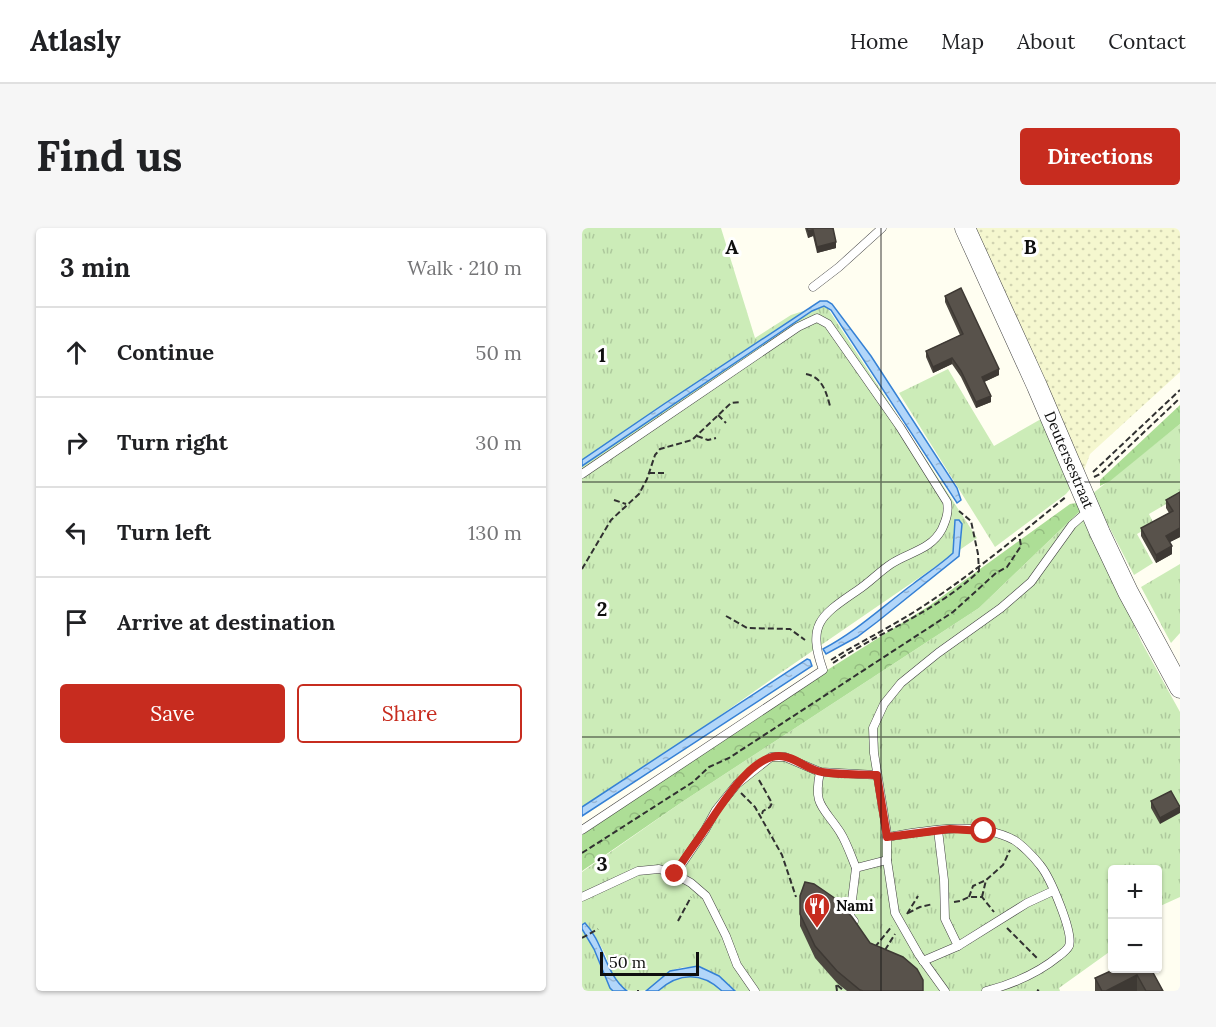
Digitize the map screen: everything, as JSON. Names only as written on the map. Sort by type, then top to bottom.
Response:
[{"type":"street","name":"Deutersestraat","points":[[965,228],[1128,592],[1180,688]]},
{"type":"lane","points":[[813,287],[882,228]]},
{"type":"lane","points":[[582,474],[798,327],[817,318],[828,324],[900,427],[947,502],[948,514],[933,542],[889,565],[868,584],[826,613],[817,632],[815,651],[822,668],[582,831]]},
{"type":"lane","points":[[945,991],[923,961],[895,913],[887,860],[887,837],[874,753],[873,728],[884,704],[901,683],[916,669],[1001,609],[1031,582],[1072,525],[1090,509]]},
{"type":"lane","points":[[675,874],[716,810],[733,789],[754,769],[771,758],[778,756],[797,760],[820,772],[877,775]]},
{"type":"lane","points":[[820,772],[816,792],[818,799],[841,834],[856,868],[850,916],[856,924]]},
{"type":"lane","points":[[887,837],[950,829],[984,831],[1014,840],[1041,866],[1070,938],[1069,948],[1043,969],[1013,984],[986,991]]},
{"type":"lane","points":[[938,830],[944,880],[945,919],[958,946]]},
{"type":"lane","points":[[856,868],[887,860]]},
{"type":"lane","points":[[582,897],[625,875],[638,871],[659,869],[675,874],[701,890],[712,907],[737,965],[755,991]]},
{"type":"lane","points":[[923,961],[958,946],[1027,903],[1053,891]]},
{"type":"path","points":[[806,374],[818,378],[830,406]]},
{"type":"path","points":[[822,668],[872,635],[913,612],[979,566],[1080,485],[1180,390]]},
{"type":"path","points":[[1080,485],[1100,474],[1180,398]]},
{"type":"path","points":[[582,569],[612,520],[626,504],[639,494],[652,461],[660,449],[673,444],[686,443],[697,436],[731,403],[740,402]]},
{"type":"path","points":[[718,415],[726,423]]},
{"type":"path","points":[[697,436],[708,440],[716,438]]},
{"type":"path","points":[[649,473],[667,473]]},
{"type":"path","points":[[614,500],[626,504]]},
{"type":"path","points":[[822,668],[933,607],[968,582],[979,571],[971,521],[947,502]]},
{"type":"path","points":[[582,853],[693,782],[709,767],[729,758],[953,612],[996,573],[1007,567],[1021,546],[1019,534]]},
{"type":"path","points":[[726,615],[747,628],[790,629],[803,637],[815,651]]},
{"type":"path","points":[[754,769],[772,802],[761,817]]},
{"type":"path","points":[[733,789],[751,802],[761,817],[785,862],[796,897]]},
{"type":"path","points":[[969,897],[973,886],[986,880],[1003,866],[1014,840]]},
{"type":"path","points":[[986,880],[982,897],[999,920],[1035,955],[1043,969]]},
{"type":"path","points":[[678,921],[696,886]]},
{"type":"path","points":[[873,949],[898,919],[920,907],[960,901],[969,897],[982,897]]},
{"type":"path","points":[[582,938],[598,929]]},
{"type":"path","points":[[837,991],[836,984],[844,991]]},
{"type":"green space","points":[[582,228],[721,228],[755,338],[791,315],[825,304],[977,538],[582,813]]},
{"type":"green space","points":[[970,228],[1180,228],[1180,372],[1090,454],[1083,473]]},
{"type":"green space","points":[[948,369],[994,446],[1041,419],[1071,488],[995,547],[899,393]]},
{"type":"green space","points":[[1180,405],[1180,424],[1110,481],[1100,486],[1100,480]]},
{"type":"green space","points":[[1180,424],[1180,496],[1149,514],[1154,524],[1137,534],[1153,563],[1134,575],[1092,494]]},
{"type":"green space","points":[[1077,503],[1082,509],[979,608],[682,802],[582,871],[582,835],[794,691],[929,606],[1070,504]]},
{"type":"green space","points":[[1082,509],[1142,643],[1180,712],[1180,897],[1162,905],[1162,865],[1108,865],[1108,953],[1059,988],[1060,991],[735,991],[721,979],[705,971],[687,967],[669,972],[647,990],[625,990],[620,987],[614,979],[605,954],[596,938],[585,923],[582,925],[582,872],[682,802],[979,608]]},
{"type":"green space","points":[[1180,564],[1180,633],[1171,643],[1141,587]]},
{"type":"green space","points":[[582,929],[594,949],[604,976],[613,991],[582,991]]},
{"type":"green space","points":[[681,976],[704,979],[722,991],[659,991],[667,983]]},
{"type":"water","points":[[820,301],[832,304],[871,356],[957,488],[961,500],[957,503],[831,310],[824,306],[812,311],[582,466],[582,460]]},
{"type":"water","points":[[955,520],[959,520],[962,524],[959,556],[857,637],[826,654],[823,649],[858,627],[953,553]]},
{"type":"water","points":[[807,659],[810,660],[812,666],[582,816],[582,807]]},
{"type":"water","points":[[585,923],[614,976],[627,991],[613,991],[610,988],[594,949],[582,929]]},
{"type":"water","points":[[698,966],[719,976],[735,991],[722,991],[707,980],[690,977],[674,980],[658,991],[646,991],[670,971]]},
{"type":"building","points":[[807,228],[833,228],[836,242],[817,247],[813,230],[808,231]]},
{"type":"building","points":[[961,288],[999,369],[982,377],[991,396],[976,402],[952,358],[933,367],[926,351],[963,334],[945,296]]},
{"type":"building","points":[[1180,492],[1180,528],[1166,536],[1172,546],[1156,555],[1141,528],[1173,511],[1166,500]]},
{"type":"building","points":[[1171,791],[1180,807],[1160,818],[1151,801]]},
{"type":"building","points":[[805,882],[814,884],[836,899],[870,943],[903,957],[917,969],[923,980],[923,991],[863,991],[837,971],[815,946],[800,914],[800,896]]},
{"type":"building","points":[[1108,972],[1153,973],[1163,991],[1146,991],[1137,975],[1102,991],[1095,978]]},
{"type":"place","name":"Nami","points":[[817,929]]},
{"type":"route","points":[[675,874],[716,810],[737,784],[763,762],[778,756],[797,760],[820,772],[877,775],[887,837],[950,829],[984,831]]}]
